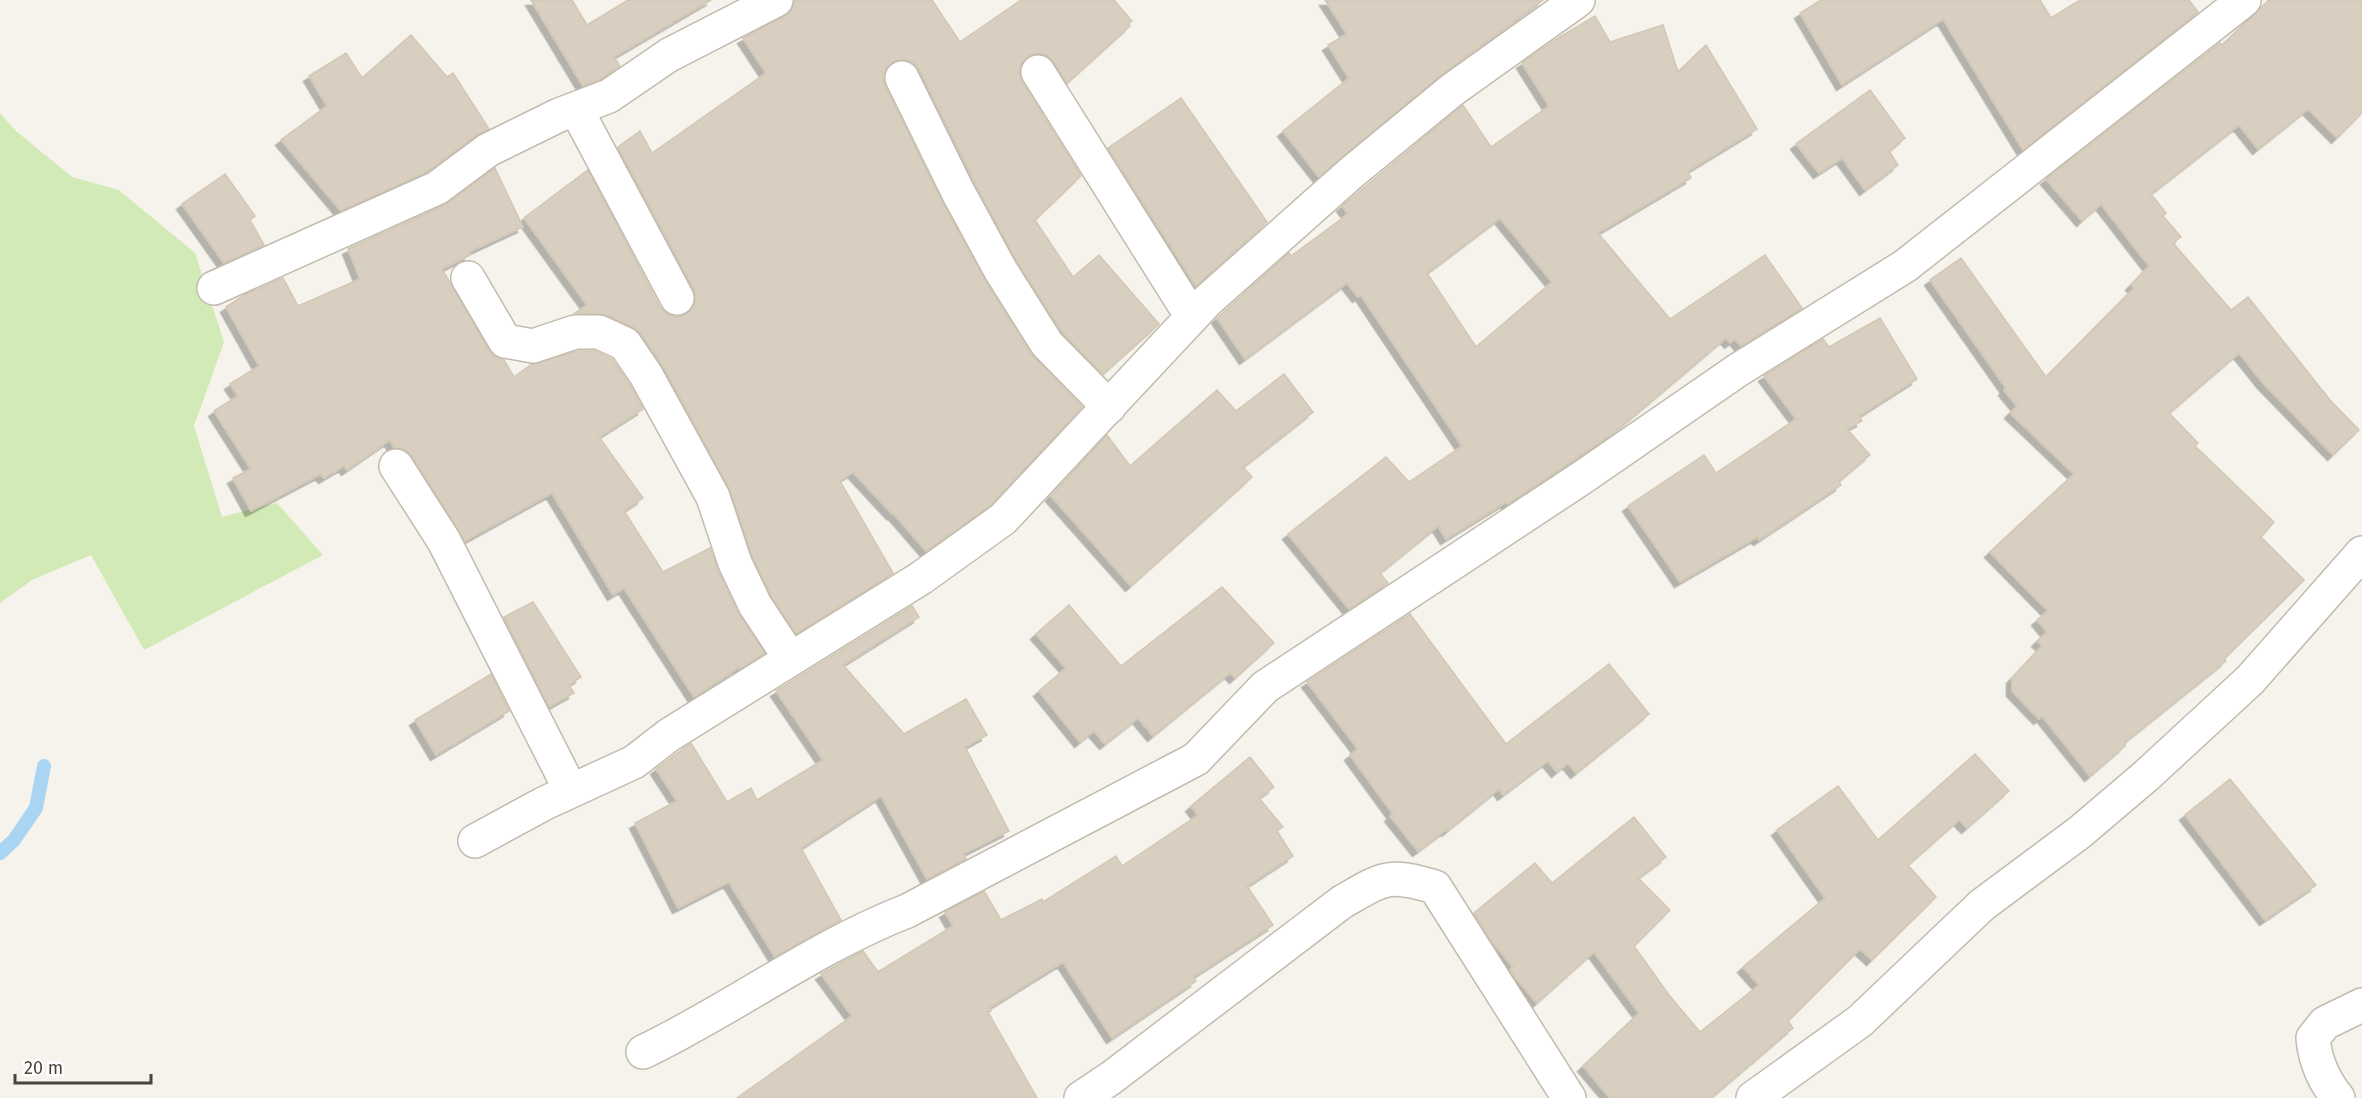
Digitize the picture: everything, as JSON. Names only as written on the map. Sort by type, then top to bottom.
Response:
[{"type":"street","points":[[214,288],[437,188],[488,150],[609,96],[669,55],[776,0]]},
{"type":"street","points":[[476,841],[571,790],[634,762],[669,735],[921,578],[1003,519],[1191,317],[1342,180],[1452,90],[1578,0]]},
{"type":"street","points":[[643,1052],[688,1030],[869,926],[907,912],[1196,759],[1265,687],[1583,477],[1738,369],[1905,266],[2244,0]]},
{"type":"street","points":[[1038,72],[1191,317]]},
{"type":"street","points":[[902,78],[958,192],[1007,280],[1047,344],[1108,407]]},
{"type":"street","points":[[576,109],[677,298]]},
{"type":"street","points":[[468,278],[505,341],[532,346],[575,332],[599,332],[625,344],[646,375],[713,496],[735,563],[755,605],[790,658]]},
{"type":"street","points":[[396,465],[444,541],[571,790]]},
{"type":"street","points":[[1753,1098],[1860,1021],[1982,905],[2080,832],[2147,775],[2250,680],[2362,553]]},
{"type":"street","points":[[1081,1098],[1111,1078],[1342,902],[1381,880],[1407,879],[1435,887],[1569,1098]]},
{"type":"street","points":[[2338,1098],[2328,1085],[2316,1058],[2313,1038],[2325,1023],[2362,1005]]},
{"type":"green space","points":[[0,113],[16,131],[72,177],[119,190],[195,253],[224,342],[194,426],[222,517],[277,503],[323,555],[144,650],[91,555],[32,580],[0,603]]},
{"type":"building","points":[[531,0],[572,0],[587,25],[628,0],[711,0],[614,57],[620,66],[600,79],[583,86]]},
{"type":"building","points":[[795,0],[932,0],[960,42],[1021,0],[1114,0],[1132,21],[1129,23],[1130,26],[1067,83],[1054,62],[1046,55],[1037,53],[1029,56],[1021,64],[1019,73],[1022,82],[1081,176],[1035,220],[1073,277],[1099,255],[1159,324],[1103,374],[1062,332],[1017,262],[919,69],[912,62],[904,59],[893,62],[886,68],[883,76],[885,86],[942,201],[985,280],[1031,354],[1082,407],[991,505],[926,551],[853,472],[840,481],[893,573],[796,634],[771,596],[752,556],[729,488],[662,364],[641,333],[633,327],[606,315],[575,313],[587,305],[524,218],[588,170],[660,307],[667,314],[676,317],[686,314],[693,308],[696,299],[694,289],[618,147],[640,131],[652,153],[766,73],[743,38],[785,16],[792,10]]},
{"type":"building","points":[[1325,0],[1543,0],[1440,76],[1319,177],[1283,131],[1349,78],[1328,45],[1347,34]]},
{"type":"building","points":[[1821,0],[2040,0],[2051,18],[2080,0],[2189,0],[2198,12],[2023,150],[1943,19],[1842,85],[1800,13]]},
{"type":"building","points":[[2269,0],[2362,0],[2362,113],[2337,138],[2308,109],[2258,149],[2239,125],[2151,194],[2166,213],[2163,216],[2181,237],[2173,243],[2231,310],[2248,297],[2330,400],[2359,430],[2333,455],[2263,383],[2239,353],[2169,413],[2198,443],[2195,446],[2274,522],[2261,537],[2304,580],[2224,659],[2226,661],[2125,742],[2125,746],[2090,776],[2042,716],[2039,719],[2012,691],[2012,678],[2042,646],[2037,641],[2047,632],[2037,620],[2048,611],[1990,552],[2074,474],[2010,413],[2017,406],[1930,280],[1961,258],[2046,377],[2134,288],[2131,285],[2149,266],[2101,204],[2082,221],[2046,179],[2220,43],[2222,45]]},
{"type":"building","points":[[1595,16],[1610,42],[1663,25],[1678,72],[1706,45],[1757,129],[1688,171],[1691,178],[1598,233],[1670,319],[1765,255],[1802,308],[1741,346],[1735,339],[1730,343],[1726,338],[1616,431],[1508,504],[1506,502],[1446,539],[1438,526],[1380,573],[1388,583],[1349,609],[1288,534],[1386,457],[1409,482],[1462,446],[1361,295],[1358,297],[1347,283],[1245,359],[1217,318],[1289,253],[1291,256],[1348,214],[1342,206],[1463,105],[1491,147],[1549,106],[1522,63]],"holes":[[[1500,218],[1552,282],[1476,347],[1427,273]]]},
{"type":"building","points":[[411,35],[447,77],[453,73],[489,129],[477,135],[427,172],[341,211],[281,140],[327,106],[309,76],[346,53],[362,78]]},
{"type":"building","points":[[1870,90],[1905,138],[1889,151],[1898,165],[1865,190],[1842,158],[1819,173],[1796,144]]},
{"type":"building","points":[[1181,98],[1267,222],[1196,286],[1108,148]]},
{"type":"building","points":[[495,168],[523,227],[469,252],[470,255],[442,269],[489,350],[495,357],[504,360],[514,377],[532,364],[578,351],[595,351],[612,359],[630,385],[643,409],[599,437],[643,498],[624,511],[663,572],[710,548],[738,613],[765,653],[694,697],[624,588],[613,595],[552,493],[465,541],[412,456],[404,449],[394,448],[390,440],[347,470],[344,466],[324,478],[321,474],[251,511],[233,478],[251,469],[214,411],[238,396],[230,384],[259,366],[226,307],[246,294],[283,278],[298,306],[360,279],[348,249],[445,205]]},
{"type":"building","points":[[225,174],[255,216],[250,220],[264,245],[224,263],[182,204]]},
{"type":"building","points":[[1880,318],[1917,379],[1859,416],[1862,421],[1847,429],[1870,455],[1839,481],[1841,485],[1759,540],[1757,537],[1680,582],[1628,506],[1704,455],[1716,473],[1796,419],[1764,376],[1823,339],[1829,347]]},
{"type":"building","points":[[1284,374],[1313,412],[1243,467],[1252,477],[1131,586],[1051,496],[1107,435],[1130,466],[1217,390],[1236,411]]},
{"type":"building","points":[[1222,587],[1274,643],[1235,678],[1230,673],[1153,736],[1138,718],[1105,744],[1094,731],[1080,742],[1039,691],[1066,668],[1036,634],[1069,605],[1121,666]]},
{"type":"building","points":[[533,602],[581,677],[569,685],[574,693],[549,707],[504,617]]},
{"type":"building","points":[[912,606],[919,617],[843,665],[904,734],[966,699],[987,735],[965,747],[1009,831],[963,854],[966,859],[927,879],[881,796],[801,848],[841,920],[775,957],[729,882],[678,908],[635,823],[677,801],[656,769],[691,743],[727,802],[751,788],[757,800],[823,760],[776,691]]},
{"type":"building","points":[[1410,614],[1506,744],[1609,664],[1649,714],[1576,773],[1568,763],[1557,772],[1548,761],[1503,795],[1499,789],[1418,851],[1390,816],[1393,814],[1350,755],[1358,749],[1307,682]]},
{"type":"building","points":[[491,674],[509,711],[436,755],[415,720]]},
{"type":"building","points":[[1975,754],[2009,791],[1967,828],[1959,820],[1908,865],[1936,897],[1872,960],[1860,949],[1788,1021],[1793,1028],[1711,1098],[1610,1098],[1583,1066],[1639,1013],[1594,952],[1537,1003],[1514,976],[1510,970],[1513,967],[1490,939],[1474,913],[1535,863],[1552,883],[1634,817],[1666,857],[1638,878],[1670,910],[1634,946],[1669,995],[1700,1032],[1759,985],[1743,967],[1825,898],[1777,830],[1838,786],[1878,840]]},
{"type":"building","points":[[1250,757],[1274,787],[1259,798],[1283,827],[1277,831],[1293,856],[1247,886],[1273,925],[1193,977],[1196,981],[1112,1038],[1063,962],[989,1008],[991,1011],[988,1012],[1037,1098],[737,1098],[852,1016],[821,974],[863,951],[878,972],[953,926],[945,912],[984,891],[1001,920],[1042,899],[1043,902],[1116,856],[1122,866],[1198,815],[1191,806]]},
{"type":"building","points":[[2230,779],[2316,885],[2265,920],[2185,815]]},
{"type":"waterway","points":[[0,853],[14,840],[36,808],[44,766]]}]
